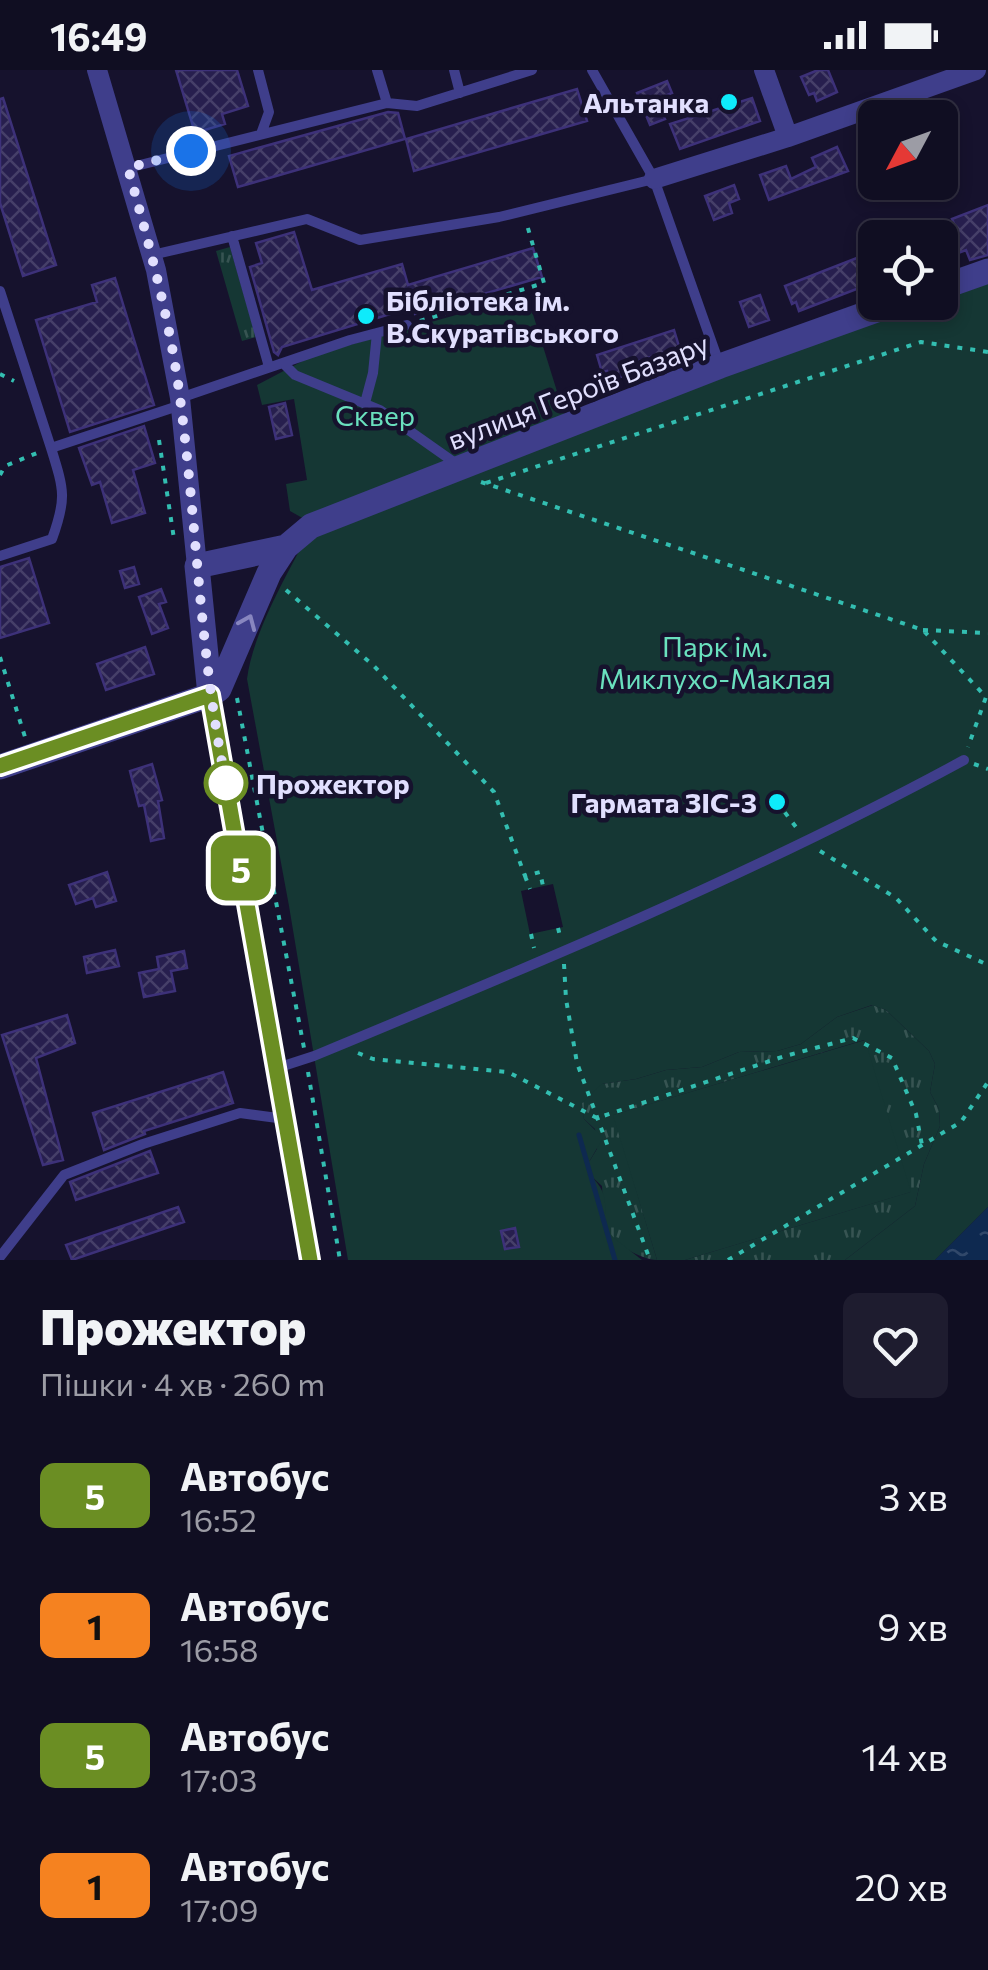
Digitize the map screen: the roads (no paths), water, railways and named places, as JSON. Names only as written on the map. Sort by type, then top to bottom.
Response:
[{"type":"street","points":[[97,70],[151,255],[180,401],[186,559],[310,1260]]},
{"type":"street","points":[[764,70],[788,137]]},
{"type":"street","points":[[654,179],[788,137],[976,70]]},
{"type":"street","points":[[958,282],[988,271]]},
{"type":"street","name":"вулиця Героїв Базару","points":[[286,547],[311,526],[474,476],[720,366],[858,317]]},
{"type":"street","points":[[186,559],[286,547]]},
{"type":"street","points":[[0,766],[219,689],[269,573],[286,547]]},
{"type":"lane","points":[[258,70],[269,112],[261,134]]},
{"type":"lane","points":[[377,70],[387,103]]},
{"type":"lane","points":[[454,70],[460,93]]},
{"type":"lane","points":[[128,168],[387,103],[417,106],[532,70]]},
{"type":"lane","points":[[592,70],[654,179],[720,366]]},
{"type":"lane","points":[[151,255],[306,219],[360,240],[522,211],[654,179]]},
{"type":"lane","points":[[232,236],[269,367]]},
{"type":"lane","points":[[0,291],[62,484],[64,506],[52,540],[0,556]]},
{"type":"lane","points":[[51,448],[283,362],[407,326]]},
{"type":"lane","points":[[366,403],[376,334]]},
{"type":"lane","points":[[283,362],[295,375],[380,410],[474,476]]},
{"type":"lane","points":[[277,1068],[340,1045],[562,945],[808,842],[964,760]]},
{"type":"lane","points":[[0,1257],[64,1175],[142,1144],[240,1113],[285,1119]]},
{"type":"water","points":[[988,1207],[988,1260],[935,1260]]},
{"type":"waterway","points":[[579,1135],[615,1260]]},
{"type":"place","name":"Альтанка","points":[[729,102]]},
{"type":"place","name":"Бібліотека ім. В.Скуратівського","points":[[366,316]]},
{"type":"place","name":"Прожектор","points":[[226,783]]},
{"type":"place","name":"Гармата ЗІС-3","points":[[777,802]]},
{"type":"park label","name":"Сквер","points":[[375,415]]},
{"type":"park label","name":"Парк ім. Миклухо-Маклая","points":[[715,662]]}]
